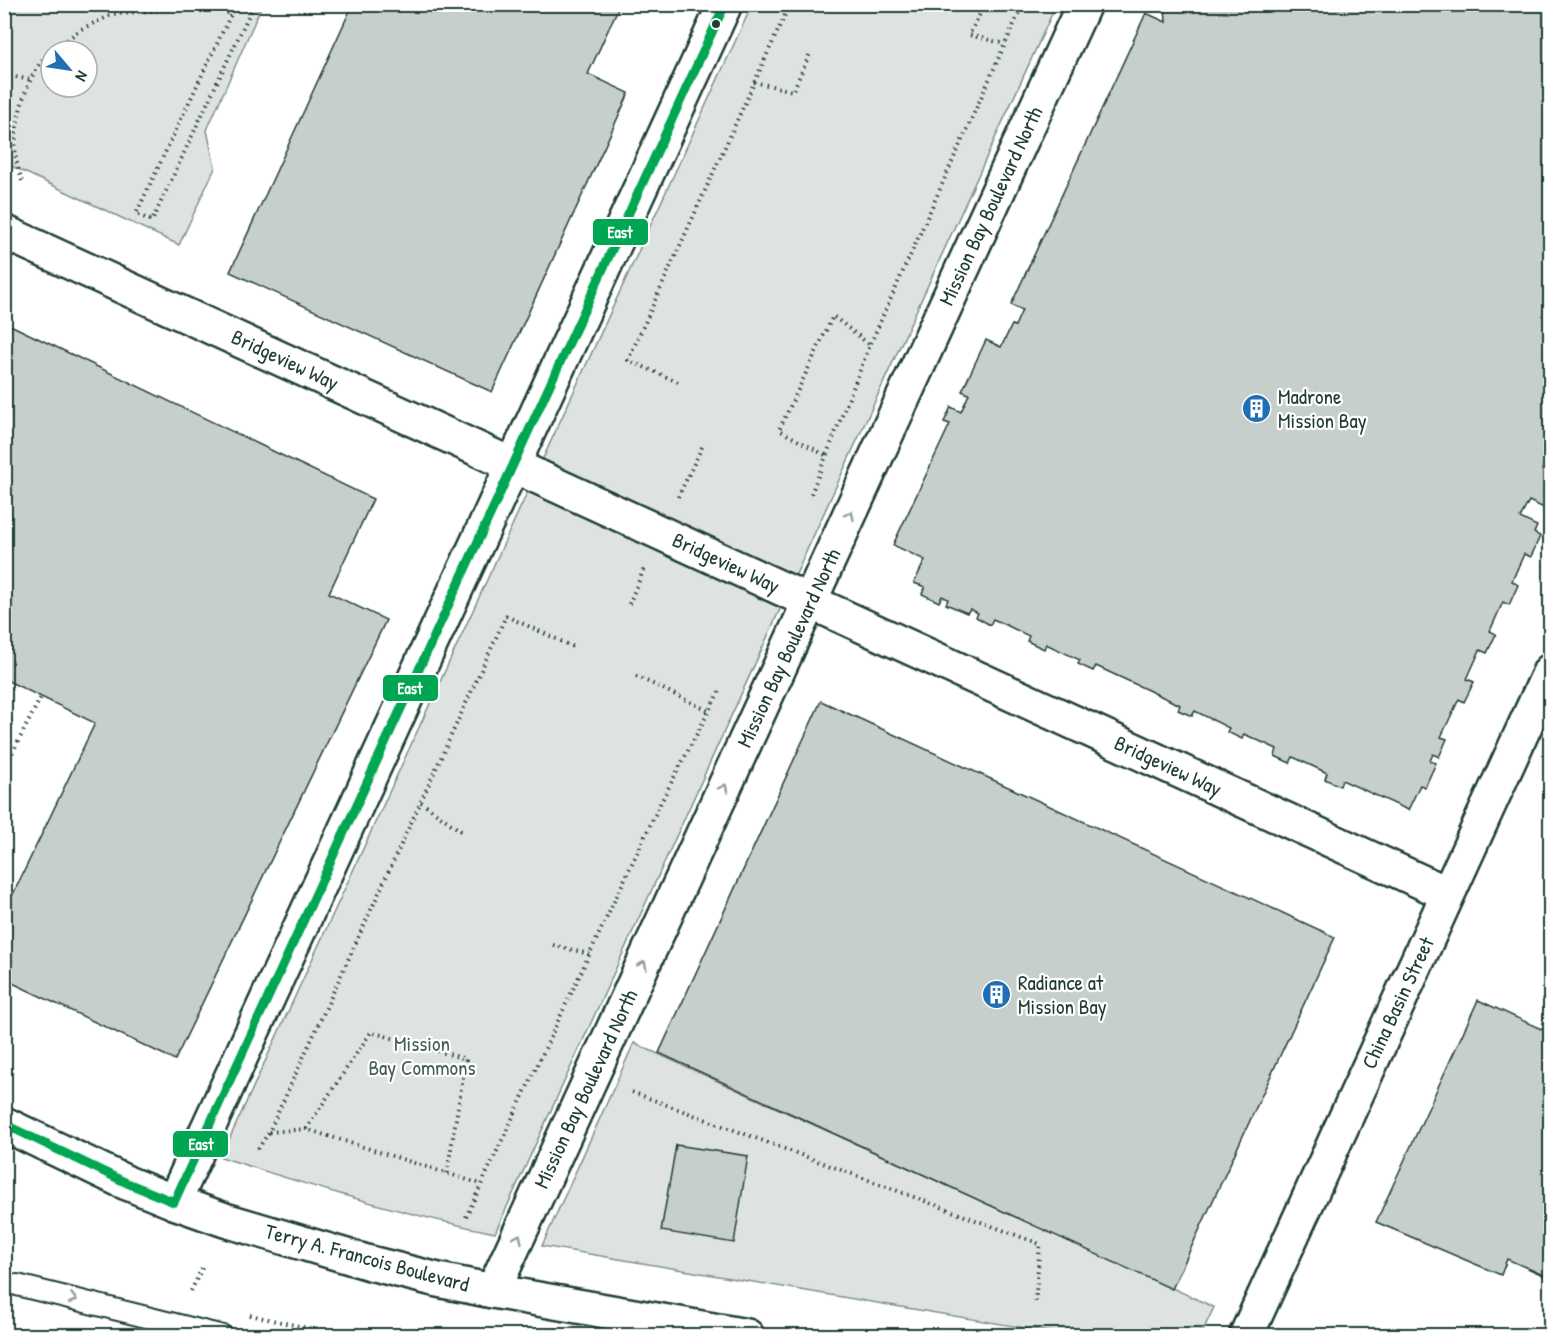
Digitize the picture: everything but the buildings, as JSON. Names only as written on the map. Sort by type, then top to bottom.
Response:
[{"type":"street","points":[[174,1202],[725,4]]},
{"type":"street","name":"Mission Bay Boulevard North","points":[[493,1291],[1084,4]]},
{"type":"street","name":"Bridgeview Way","points":[[4,232],[1448,894]]},
{"type":"street","name":"China Basin Street","points":[[1246,1335],[1551,671]]},
{"type":"street","name":"Terry A. Francois Boulevard","points":[[4,1124],[127,1183],[174,1202],[225,1220],[370,1263],[673,1331],[747,1335]]},
{"type":"lane","points":[[17,1285],[223,1335]]},
{"type":"path","points":[[109,4],[114,14]]},
{"type":"path","points":[[68,39],[81,29],[114,14],[205,6],[231,14],[136,214],[152,221],[254,4]]},
{"type":"path","points":[[678,382],[628,360],[790,4]]},
{"type":"path","points":[[985,4],[969,35],[1005,44]]},
{"type":"path","points":[[870,345],[832,316],[778,430],[825,455],[870,345],[1023,4]]},
{"type":"path","points":[[754,82],[793,91],[812,51]]},
{"type":"path","points":[[22,181],[16,157],[17,125],[26,88],[39,68]]},
{"type":"path","points":[[4,75],[32,80]]},
{"type":"path","points":[[688,473],[703,445]]},
{"type":"path","points":[[629,604],[633,593]]},
{"type":"path","points":[[258,1149],[269,1132],[506,616],[574,647]]},
{"type":"path","points":[[466,1217],[660,804],[709,711],[636,676]]},
{"type":"path","points":[[4,769],[40,697]]},
{"type":"path","points":[[421,802],[461,831]]},
{"type":"path","points":[[553,945],[589,954]]},
{"type":"path","points":[[306,1129],[370,1032],[466,1059],[447,1173]]},
{"type":"path","points":[[632,1092],[1040,1244],[1035,1304],[1036,1290]]},
{"type":"path","points":[[269,1132],[306,1129],[481,1184]]},
{"type":"path","points":[[191,1291],[202,1268]]},
{"type":"path","points":[[414,1335],[418,1327]]},
{"type":"green space","points":[[5,4],[262,5],[207,130],[215,168],[179,245],[5,163]]},
{"type":"green space","name":"Mission Bay Commons","points":[[752,5],[1056,5],[495,1233],[357,1199],[221,1157]]},
{"type":"green space","points":[[634,1043],[1214,1307],[1201,1335],[1066,1335],[542,1246]]},
{"type":"transit line","name":"East","points":[[4,1124],[127,1183],[174,1202],[725,4]]},
{"type":"place","name":"Madrone Mission Bay","points":[[1257,409]]},
{"type":"place","name":"Radiance at Mission Bay","points":[[997,995]]}]
